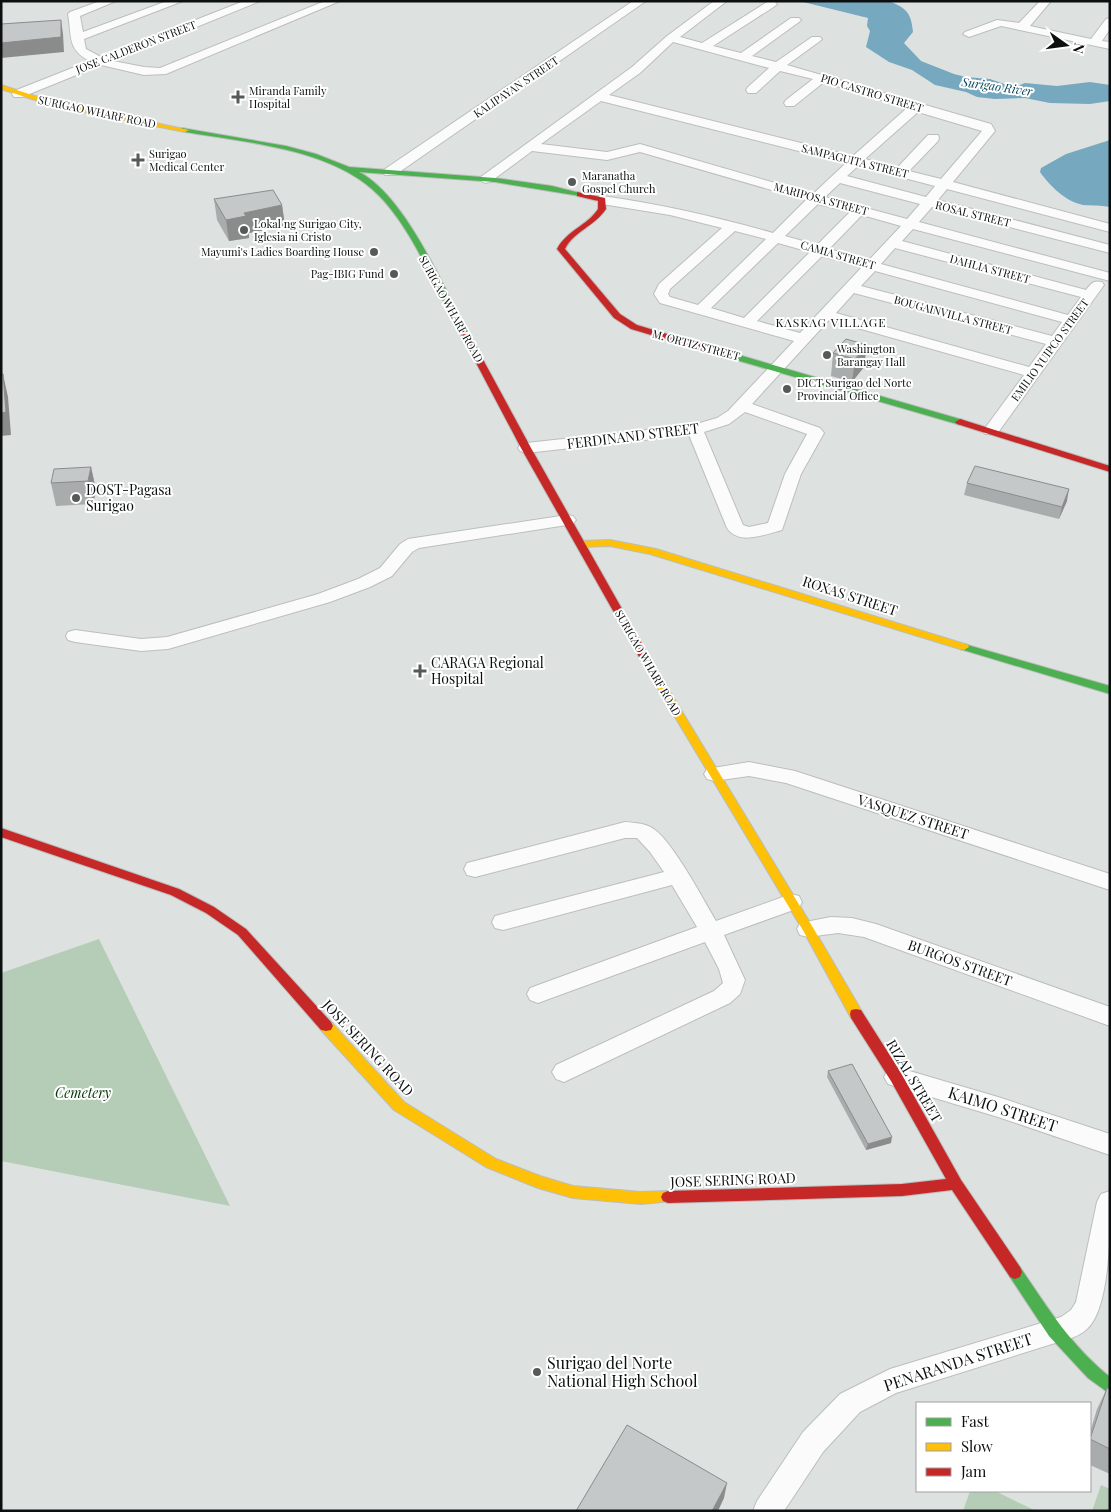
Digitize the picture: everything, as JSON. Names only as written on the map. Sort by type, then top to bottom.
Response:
[{"type":"main road","name":"SURIGAO WHARF ROAD","points":[[1,87],[53,104],[296,151],[329,160],[351,169],[385,195],[405,225],[566,520],[669,701],[714,774]]},
{"type":"main road","points":[[351,169],[485,179],[581,193],[602,200]]},
{"type":"main road","points":[[375,186],[415,173]]},
{"type":"main road","name":"M. ORTIZ STREET","points":[[602,200],[604,208],[600,214],[564,239],[561,249],[617,316],[647,332],[777,368],[1110,469]]},
{"type":"main road","name":"ROXAS STREET","points":[[580,544],[610,543],[652,551],[1110,690]]},
{"type":"main road","name":"RIZAL STREET","points":[[714,774],[808,929],[868,1033],[896,1076],[956,1184],[1054,1331],[1093,1373],[1110,1386]]},
{"type":"main road","name":"JOSE SERING ROAD","points":[[1,832],[139,878],[175,892],[210,910],[242,932],[399,1106],[491,1163],[538,1182],[573,1192],[640,1198],[902,1190],[956,1184]]},
{"type":"street","points":[[111,1],[74,14],[77,38],[82,53],[101,61],[144,72],[157,72],[335,1]]},
{"type":"street","name":"JOSE CALDERON STREET","points":[[18,94],[255,1]]},
{"type":"street","name":"KALIPAYAN STREET","points":[[390,172],[641,1]]},
{"type":"street","points":[[485,179],[636,70],[671,38],[722,1]]},
{"type":"street","points":[[1021,28],[1046,1]]},
{"type":"street","points":[[77,38],[170,2],[251,36]]},
{"type":"street","points":[[703,46],[771,4]]},
{"type":"street","points":[[742,57],[795,20]]},
{"type":"street","points":[[1094,42],[1110,21]]},
{"type":"street","points":[[969,34],[978,32],[994,23],[1110,46]]},
{"type":"street","name":"PIO CASTRO STREET","points":[[671,38],[822,78],[981,125],[989,131],[911,223],[870,265],[777,368]]},
{"type":"street","points":[[752,90],[777,67],[816,39]]},
{"type":"street","points":[[790,102],[822,78]]},
{"type":"street","name":"SAMPAGUITA STREET","points":[[600,97],[900,172],[1110,228]]},
{"type":"street","points":[[701,310],[837,178],[916,107]]},
{"type":"street","points":[[900,172],[933,138]]},
{"type":"street","name":"MARIPOSA STREET","points":[[531,147],[608,156],[620,155],[629,149],[640,148],[860,210],[1108,274]]},
{"type":"street","name":"ROSAL STREET","points":[[837,178],[1110,249]]},
{"type":"street","name":"CAMIA STREET","points":[[602,200],[652,208],[733,225],[1071,320]]},
{"type":"street","points":[[748,322],[860,210]]},
{"type":"street","points":[[733,225],[664,287],[661,294],[665,300],[804,339]]},
{"type":"street","name":"DAHLIA STREET","points":[[891,243],[1090,295]]},
{"type":"street","name":"EMILIO YUIPCO STREET","points":[[991,432],[1071,320],[1108,274]]},
{"type":"street","name":"BOUGAINVILLA STREET","points":[[851,288],[1056,342]]},
{"type":"street","points":[[826,315],[1033,373]]},
{"type":"street","name":"FERDINAND STREET","points":[[526,448],[695,430],[723,421],[743,406],[777,368]]},
{"type":"street","points":[[695,430],[736,528],[747,534],[776,526],[792,474],[816,433],[814,430],[743,406]]},
{"type":"street","points":[[74,636],[141,644],[168,643],[324,598],[364,584],[386,572],[406,548],[414,544],[566,520]]},
{"type":"street","name":"VASQUEZ STREET","points":[[714,774],[749,769],[788,776],[1110,882]]},
{"type":"street","points":[[475,869],[625,830],[639,831],[650,837],[677,876],[730,967],[734,981],[732,990],[722,997],[564,1072]]},
{"type":"street","points":[[503,922],[677,876]]},
{"type":"street","points":[[538,994],[791,902]]},
{"type":"street","name":"BURGOS STREET","points":[[808,929],[834,924],[850,925],[868,930],[1110,1017]]},
{"type":"street","name":"KAIMO STREET","points":[[896,1076],[998,1107],[1110,1145]]},
{"type":"street","name":"PENARANDA STREET","points":[[768,1511],[813,1442],[850,1403],[890,1382],[1068,1327],[1080,1319],[1088,1306],[1110,1202]]},
{"type":"green space","name":"Cemetery","points":[[99,939],[230,1206],[1,1161],[1,973]]},
{"type":"green space","points":[[1101,1485],[1110,1489],[1110,1511],[1092,1511]]},
{"type":"green space","points":[[970,1492],[997,1492],[1036,1511],[963,1511]]},
{"type":"water","name":"Surigao River","points":[[799,1],[888,1],[900,6],[907,12],[913,32],[904,43],[921,61],[954,74],[990,79],[1007,85],[1017,86],[1025,83],[1057,86],[1090,82],[1110,85],[1110,101],[1090,104],[1050,103],[1025,98],[995,99],[977,97],[966,92],[935,85],[912,70],[889,62],[866,47],[870,31],[867,26],[868,18]]},
{"type":"water","points":[[1110,140],[1110,207],[1083,205],[1070,200],[1053,188],[1040,172],[1041,168],[1066,154]]},
{"type":"building","points":[[61,20],[61,37],[1,43],[1,24]]},
{"type":"building","points":[[273,190],[282,205],[244,213],[246,216],[226,220],[214,199]]},
{"type":"building","points":[[846,339],[867,345],[855,359],[833,353]]},
{"type":"building","points":[[1,374],[3,374],[6,412],[1,413]]},
{"type":"building","points":[[975,466],[1069,489],[1062,507],[967,483]]},
{"type":"building","points":[[91,467],[88,481],[51,483],[54,469]]},
{"type":"building","points":[[852,1064],[892,1137],[868,1144],[828,1071]]},
{"type":"building","points":[[1107,1388],[1110,1389],[1110,1449],[1091,1440]]},
{"type":"building","points":[[627,1425],[727,1483],[712,1511],[576,1511]]},
{"type":"traffic: fast","points":[[185,130],[286,148],[338,164],[359,175],[376,188],[400,217],[421,251],[458,321]]},
{"type":"traffic: fast","points":[[351,169],[523,183],[580,194]]},
{"type":"traffic: fast","points":[[708,349],[960,422]]},
{"type":"traffic: fast","points":[[964,647],[1110,690]]},
{"type":"traffic: fast","points":[[1015,1272],[1054,1331],[1093,1373],[1110,1387]]},
{"type":"traffic: slow","points":[[1,87],[53,104],[185,130]]},
{"type":"traffic: slow","points":[[580,544],[610,543],[652,551],[964,647]]},
{"type":"traffic: slow","points":[[647,662],[808,929],[856,1014]]},
{"type":"traffic: slow","points":[[326,1026],[399,1106],[491,1163],[538,1182],[573,1192],[641,1198],[668,1197]]},
{"type":"traffic: jam","points":[[580,194],[602,200],[602,209],[593,220],[570,236],[561,249],[617,316],[634,327],[708,349]]},
{"type":"traffic: jam","points":[[458,321],[526,448],[647,662]]},
{"type":"traffic: jam","points":[[960,422],[1110,469]]},
{"type":"traffic: jam","points":[[1,832],[175,892],[210,910],[242,932],[326,1026]]},
{"type":"traffic: jam","points":[[856,1014],[896,1077],[956,1184],[1015,1272]]},
{"type":"traffic: jam","points":[[668,1197],[902,1190],[956,1184]]},
{"type":"place","name":"Miranda Family Hospital","points":[[238,97]]},
{"type":"place","name":"Surigao Medical Center","points":[[138,160]]},
{"type":"place","name":"Maranatha Gospel Church","points":[[572,182]]},
{"type":"place","name":"Lokal ng Surigao City, Iglesia ni Cristo","points":[[244,230]]},
{"type":"place","name":"Mayumi's Ladies Boarding House","points":[[374,252]]},
{"type":"place","name":"Pag-IBIG Fund","points":[[394,274]]},
{"type":"place","name":"Washington Barangay Hall","points":[[827,355]]},
{"type":"place","name":"DICT Surigao del Norte Provincial Office","points":[[787,389]]},
{"type":"place","name":"DOST-Pagasa Surigao","points":[[76,498]]},
{"type":"place","name":"CARAGA Regional Hospital","points":[[420,671]]},
{"type":"place","name":"Surigao del Norte National High School","points":[[537,1372]]},
{"type":"district","name":"KASKAG VILLAGE","points":[[831,323]]}]
